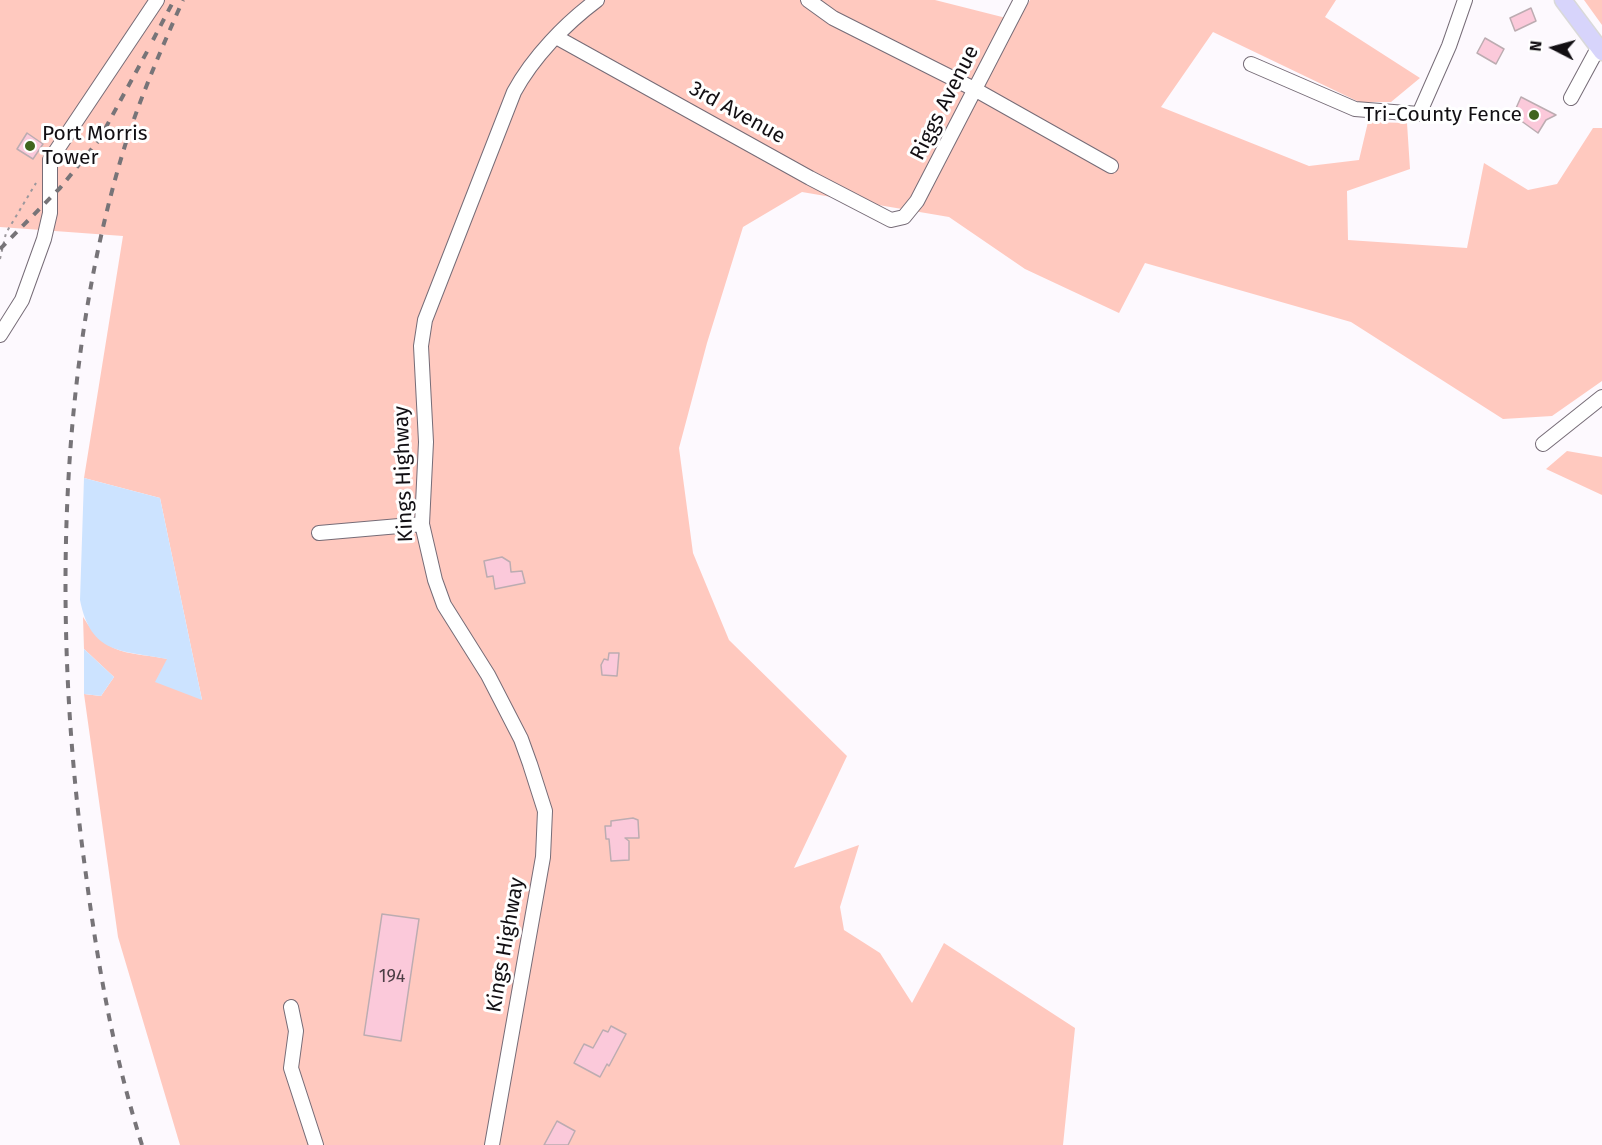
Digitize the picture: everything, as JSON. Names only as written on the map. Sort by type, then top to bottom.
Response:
[{"type":"main road","points":[[1563,0],[1600,50]]},
{"type":"street","points":[[0,335],[22,300],[44,239],[50,213],[50,160],[157,0]]},
{"type":"street","name":"Kings Highway","points":[[492,1145],[543,857],[545,811],[521,739],[477,655],[444,605],[435,580],[422,524],[426,442],[422,346],[425,320],[441,273],[479,187],[521,78],[556,37],[597,0]]},
{"type":"street","points":[[808,0],[833,18],[976,90],[1111,166]]},
{"type":"street","name":"Riggs Avenue","points":[[899,218],[904,217],[917,201],[1021,0]]},
{"type":"street","points":[[1251,64],[1355,109],[1419,114],[1449,46],[1465,0]]},
{"type":"street","name":"3rd Avenue","points":[[556,37],[810,178],[891,220],[899,218]]},
{"type":"street","points":[[1571,98],[1600,50]]},
{"type":"street","points":[[1543,444],[1602,397]]},
{"type":"street","points":[[319,533],[422,524]]},
{"type":"street","points":[[291,1007],[296,1031],[291,1068],[316,1145]]},
{"type":"path","points":[[0,258],[6,233],[50,160]]},
{"type":"shaded area","points":[[0,0],[935,0],[1018,21],[1030,0],[1336,0],[1325,17],[1420,78],[1391,102],[1359,102],[1213,32],[1161,107],[1309,166],[1359,160],[1368,122],[1407,123],[1410,169],[1347,191],[1348,240],[1467,248],[1484,163],[1528,190],[1557,184],[1593,128],[1602,128],[1602,381],[1552,416],[1503,419],[1351,322],[1145,263],[1119,313],[1025,269],[949,217],[802,192],[743,227],[707,343],[679,448],[693,553],[729,640],[847,756],[794,868],[859,845],[840,907],[844,930],[880,953],[912,1003],[944,943],[1075,1028],[1063,1145],[180,1145],[118,937],[84,694],[101,696],[114,677],[84,649],[83,617],[92,630],[110,646],[129,653],[168,659],[202,700],[160,498],[84,478],[123,236],[0,227]]},
{"type":"shaded area","points":[[1584,0],[1602,0],[1602,25]]},
{"type":"shaded area","points":[[1567,451],[1602,457],[1602,495],[1546,469]]},
{"type":"water","points":[[84,478],[160,498],[202,700],[155,682],[167,659],[110,647],[92,631],[85,618],[80,600]]},
{"type":"water","points":[[84,649],[114,677],[101,696],[84,694]]},
{"type":"building","points":[[1531,8],[1536,21],[1515,31],[1510,18]]},
{"type":"building","points":[[1485,38],[1504,49],[1496,64],[1477,53]]},
{"type":"building","name":"Tri-County Fence","points":[[1521,97],[1556,115],[1546,120],[1538,133],[1513,115]]},
{"type":"building","name":"Port Morris Tower","points":[[27,133],[43,144],[33,159],[17,149]]},
{"type":"building","points":[[502,557],[510,562],[511,572],[522,571],[525,583],[495,589],[493,576],[487,577],[484,561]]},
{"type":"building","points":[[609,653],[619,653],[617,676],[602,675],[601,665],[604,659],[608,660]]},
{"type":"building","points":[[633,818],[638,820],[639,838],[625,838],[629,841],[629,860],[611,861],[605,826],[611,826],[611,821]]},
{"type":"building","points":[[382,914],[419,919],[401,1041],[364,1035]]},
{"type":"building","points":[[611,1026],[626,1034],[609,1066],[607,1064],[600,1077],[574,1063],[584,1044],[593,1048],[603,1030],[608,1032]]},
{"type":"building","points":[[557,1121],[575,1131],[568,1145],[544,1145]]},
{"type":"railway","points":[[153,40],[174,0]]},
{"type":"railway","points":[[142,1145],[123,1079],[102,978],[75,785],[68,692],[67,503],[74,408],[86,315],[104,224],[128,136],[183,0]]},
{"type":"railway","points":[[0,249],[60,188],[99,140],[149,48]]},
{"type":"place","name":"Tri-County Fence","points":[[1534,115]]},
{"type":"place","name":"Port Morris Tower","points":[[30,146]]}]
